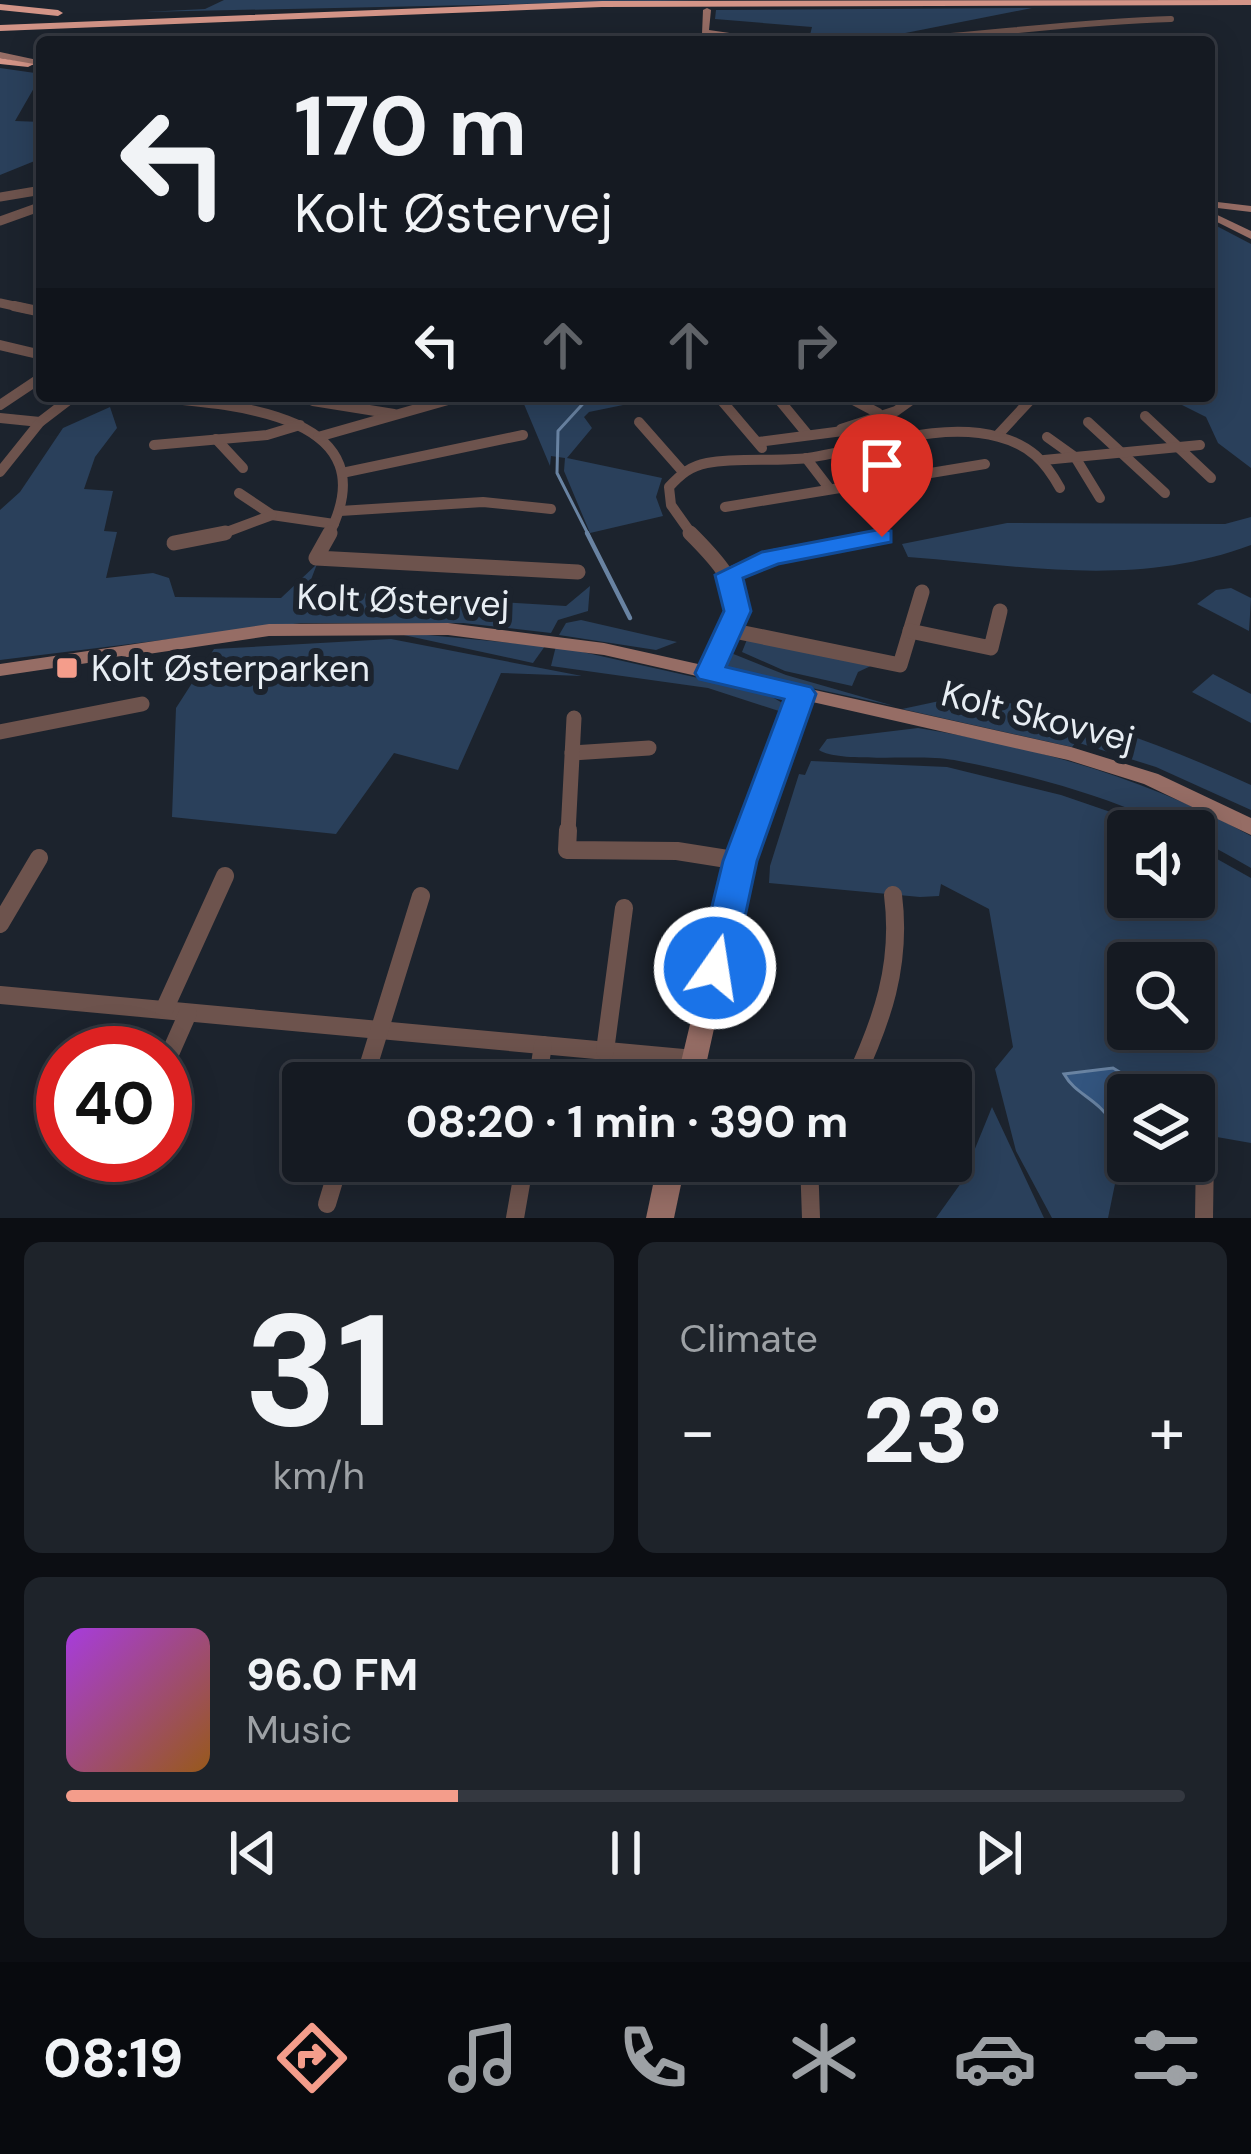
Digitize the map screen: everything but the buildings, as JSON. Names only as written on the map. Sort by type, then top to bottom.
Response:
[{"type":"highway","points":[[0,12],[126,16],[734,2],[1251,5]]},
{"type":"highway","points":[[0,32],[604,9],[1251,5]]},
{"type":"highway","points":[[0,32],[330,13]]},
{"type":"highway","points":[[0,58],[36,65]]},
{"type":"street","points":[[708,4],[705,32],[742,36]]},
{"type":"street","points":[[974,36],[1070,22],[1171,19]]},
{"type":"street","points":[[0,196],[36,191]]},
{"type":"street","points":[[1215,205],[1251,209]]},
{"type":"street","points":[[0,221],[36,208]]},
{"type":"street","points":[[1215,217],[1251,236]]},
{"type":"street","points":[[0,303],[36,311]]},
{"type":"street","points":[[23,320],[36,314]]},
{"type":"street","points":[[0,345],[36,354]]},
{"type":"street","points":[[0,405],[36,381]]},
{"type":"street","points":[[0,391],[16,394]]},
{"type":"street","points":[[0,472],[40,422],[66,402]]},
{"type":"street","points":[[208,402],[294,422],[318,437],[342,472],[337,517],[316,558],[578,572]]},
{"type":"street","points":[[154,445],[267,435],[294,422],[312,402]]},
{"type":"street","points":[[336,402],[394,414]]},
{"type":"street","points":[[318,437],[440,402]]},
{"type":"street","points":[[723,402],[760,445],[840,428],[896,411],[909,402]]},
{"type":"street","points":[[781,402],[808,435]]},
{"type":"street","points":[[857,402],[878,413]]},
{"type":"street","points":[[997,436],[1028,402]]},
{"type":"street","points":[[1145,416],[1211,478]]},
{"type":"street","points":[[0,418],[40,422]]},
{"type":"street","points":[[639,422],[683,472]]},
{"type":"street","points":[[1088,422],[1126,452],[1166,494]]},
{"type":"street","points":[[840,428],[860,447]]},
{"type":"street","points":[[709,673],[729,630],[737,595],[729,575],[670,506],[668,488],[683,472],[720,461],[806,458],[951,431],[997,436],[1044,460],[1200,445]]},
{"type":"street","points":[[342,472],[523,435]]},
{"type":"street","points":[[1047,437],[1075,457],[1100,498]]},
{"type":"street","points":[[215,439],[243,468]]},
{"type":"street","points":[[806,458],[829,488]]},
{"type":"street","points":[[1044,460],[1060,488]]},
{"type":"street","points":[[725,506],[985,464]]},
{"type":"street","points":[[238,493],[272,515]]},
{"type":"street","points":[[174,543],[217,536],[272,515],[337,517],[483,502],[551,509]]},
{"type":"street","points":[[729,575],[771,557],[882,537]]},
{"type":"street","points":[[729,630],[900,665],[922,592]]},
{"type":"street","points":[[910,631],[992,648],[1000,611]]},
{"type":"street","name":"Kolt Østervej","points":[[0,670],[197,637],[388,626],[544,638],[801,694]]},
{"type":"street","points":[[693,1062],[740,861],[801,694]]},
{"type":"street","name":"Kolt Skovvej","points":[[801,694],[1071,754],[1151,779],[1251,827]]},
{"type":"street","points":[[0,732],[142,704]]},
{"type":"street","points":[[574,718],[567,850],[677,851],[740,861]]},
{"type":"street","points":[[572,753],[650,748]]},
{"type":"street","points":[[0,924],[39,858]]},
{"type":"street","points":[[164,1010],[225,876]]},
{"type":"street","points":[[864,1062],[890,1006],[896,981],[899,949],[893,895]]},
{"type":"street","points":[[369,1062],[421,896]]},
{"type":"street","points":[[605,1051],[624,908]]},
{"type":"street","points":[[0,995],[605,1051],[652,1062]]},
{"type":"street","points":[[182,1026],[188,1013]]},
{"type":"street","points":[[540,1062],[543,1045]]},
{"type":"street","points":[[327,1204],[334,1182]]},
{"type":"street","points":[[515,1218],[521,1182]]},
{"type":"street","points":[[660,1218],[668,1182]]},
{"type":"street","points":[[810,1182],[811,1218]]},
{"type":"street","points":[[1204,1218],[1205,1182]]},
{"type":"shaded area","points":[[224,0],[704,0],[145,12],[205,9]]},
{"type":"shaded area","points":[[1032,8],[890,36],[810,36],[812,27],[715,19],[716,10]]},
{"type":"shaded area","points":[[0,68],[36,73],[36,84],[15,121],[36,122],[36,160],[0,175]]},
{"type":"shaded area","points":[[1215,225],[1251,244],[1251,468],[1218,443],[1206,417],[1176,402],[1215,402]]},
{"type":"shaded area","points":[[523,402],[638,402],[589,412],[584,417],[592,428],[567,458],[662,478],[656,497],[663,516],[590,533],[564,471],[565,458],[551,456],[550,466]]},
{"type":"shaded area","points":[[110,407],[117,428],[95,457],[84,489],[113,491],[104,531],[117,532],[106,578],[153,573],[169,578],[175,597],[281,598],[317,564],[307,590],[566,606],[590,586],[588,611],[558,620],[551,633],[463,623],[301,623],[0,660],[0,510],[20,492],[63,428]]},
{"type":"shaded area","points":[[1251,517],[1251,545],[1208,558],[1123,570],[908,557],[902,544],[1007,523],[1225,524]]},
{"type":"shaded area","points":[[1231,588],[1251,598],[1249,631],[1197,604],[1216,590]]},
{"type":"shaded area","points":[[581,620],[677,642],[656,650],[559,635],[566,623]]},
{"type":"shaded area","points":[[385,631],[545,646],[533,663]]},
{"type":"shaded area","points":[[748,637],[875,664],[858,672],[852,686],[785,671],[742,652]]},
{"type":"shaded area","points":[[391,639],[582,676],[501,673],[458,770],[394,753],[336,834],[172,817],[176,708],[214,649]]},
{"type":"shaded area","points":[[556,646],[765,693],[786,705],[785,713],[708,688],[551,666]]},
{"type":"shaded area","points":[[726,651],[786,675],[894,706],[728,670],[720,662]]},
{"type":"shaded area","points":[[1213,674],[1251,694],[1251,723],[1192,692]]},
{"type":"shaded area","points":[[963,696],[1075,718],[1181,755],[1251,785],[1251,810],[1156,767],[1076,742],[1072,747],[902,709]]},
{"type":"shaded area","points":[[918,728],[1048,755],[1131,781],[1200,810],[1132,810],[1035,778],[954,760],[830,754],[819,750],[827,739]]},
{"type":"shaded area","points":[[811,761],[947,767],[1107,811],[1107,918],[1215,918],[1215,858],[1251,878],[1251,1143],[1215,1137],[1215,1074],[1107,1074],[1107,1182],[1115,1182],[1108,1218],[1052,1218],[1016,1151],[995,1069],[1013,1047],[989,909],[941,884],[939,896],[920,897],[769,883],[799,774],[805,775]]},
{"type":"shaded area","points":[[1215,817],[1251,836],[1251,868],[1216,848]]},
{"type":"shaded area","points":[[1113,1068],[1123,1074],[1107,1074],[1107,1117],[1075,1088],[1064,1074]]},
{"type":"shaded area","points":[[992,1107],[1044,1218],[936,1218],[961,1182],[972,1182],[972,1156]]},
{"type":"waterway","points":[[585,402],[558,431],[557,473],[589,536]]},
{"type":"waterway","points":[[587,533],[630,618]]},
{"type":"place","name":"Kolt Østerparken","points":[[67,668]]},
{"type":"route","points":[[715,968],[740,861],[801,694],[709,673],[737,611],[729,575],[771,557],[882,537]]}]
